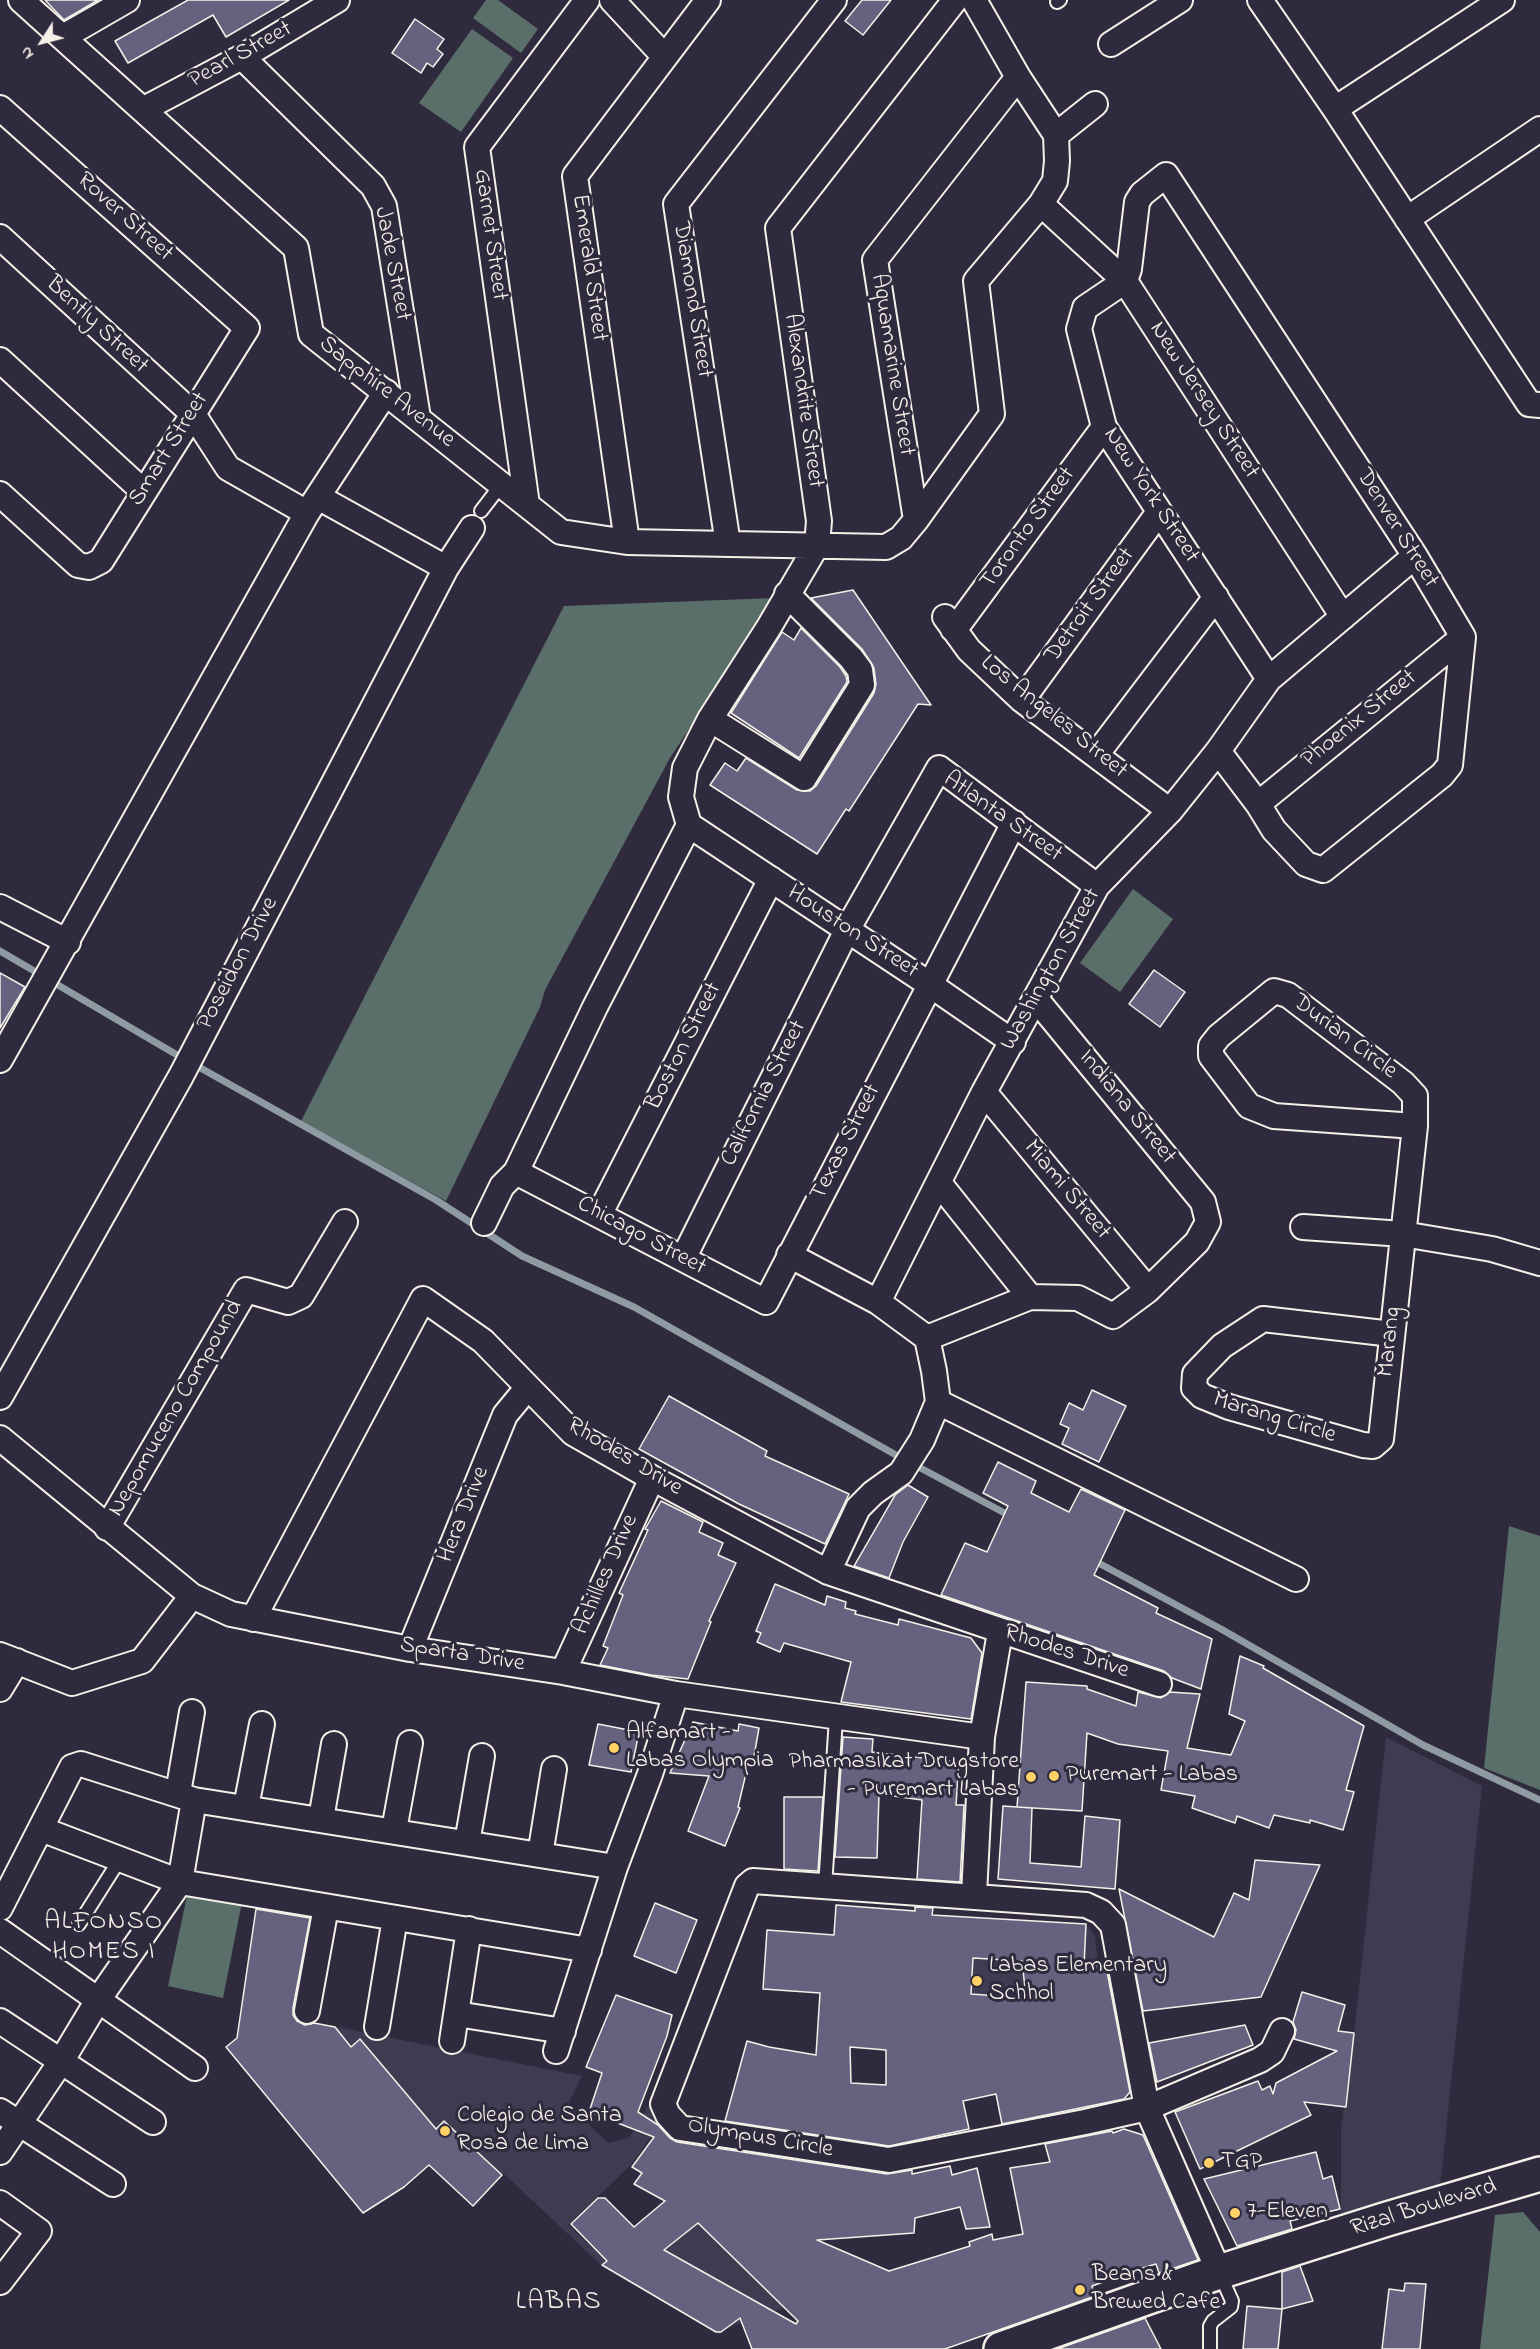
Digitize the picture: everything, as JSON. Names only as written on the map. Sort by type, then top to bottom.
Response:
[{"type":"main road","name":"Rizal Boulevard","points":[[1008,2348],[1219,2272],[1540,2174]]},
{"type":"street","name":"Sapphire Avenue","points":[[21,0],[296,248],[311,334],[561,532],[627,542],[886,547],[901,538],[992,414],[976,281],[1041,204],[1055,181],[1056,135]]},
{"type":"street","points":[[63,37],[127,0]]},
{"type":"street","name":"Pearl Street","points":[[144,109],[242,57],[337,0]]},
{"type":"street","name":"Garnet Street","points":[[527,505],[477,147],[587,0]]},
{"type":"street","points":[[612,0],[664,56]]},
{"type":"street","name":"Emerald Street","points":[[627,542],[575,176],[708,0]]},
{"type":"street","name":"Diamond Street","points":[[728,544],[676,204],[834,0]]},
{"type":"street","name":"Alexandrite Street","points":[[689,825],[681,797],[684,768],[710,719],[769,627],[817,545],[819,521],[778,228],[955,0]]},
{"type":"street","points":[[974,0],[1018,77],[1056,135],[1095,104]]},
{"type":"street","points":[[1112,44],[1180,0]]},
{"type":"street","points":[[1260,0],[1335,109],[1529,404],[1540,405]]},
{"type":"street","points":[[1335,109],[1502,0]]},
{"type":"street","name":"Jade Street","points":[[242,57],[373,186],[384,206],[418,418]]},
{"type":"street","name":"Aquamarine Street","points":[[916,520],[875,260],[1018,77]]},
{"type":"street","name":"Rover Street","points":[[4,120],[247,328]]},
{"type":"street","points":[[1407,219],[1540,129]]},
{"type":"street","name":"Denver Street","points":[[1125,280],[1129,269],[1137,202],[1142,194],[1166,175],[1415,556],[1462,637]]},
{"type":"street","name":"New Jersey Street","points":[[1041,204],[1125,280],[1343,617]]},
{"type":"street","name":"Bently Street","points":[[0,237],[193,414],[228,468],[446,568]]},
{"type":"street","name":"New York Street","points":[[1125,280],[1085,308],[1079,329],[1104,427],[1269,680]]},
{"type":"street","name":"Smart Street","points":[[0,494],[78,565],[89,567],[100,561],[247,328]]},
{"type":"street","points":[[0,360],[144,492]]},
{"type":"street","points":[[0,1060],[64,950],[312,505],[386,392]]},
{"type":"street","name":"Toronto Street","points":[[949,623],[961,621],[1104,427]]},
{"type":"street","name":"Detroit Street","points":[[1022,700],[1159,512]]},
{"type":"street","name":"Poseidon Drive","points":[[0,1397],[181,1076],[446,568],[477,520]]},
{"type":"street","name":"Washington Street","points":[[878,1302],[984,1092],[1097,886],[1170,811],[1218,751],[1269,680],[1415,556]]},
{"type":"street","points":[[710,719],[804,778],[862,685],[860,670],[851,658],[787,594]]},
{"type":"street","points":[[1096,755],[1215,597]]},
{"type":"street","name":"Los Angeles Street","points":[[949,623],[969,650],[1022,700],[1170,811]]},
{"type":"street","points":[[1218,751],[1275,830],[1306,864],[1323,870],[1442,775],[1450,765],[1462,637]]},
{"type":"street","name":"Phoenix Street","points":[[1258,804],[1462,637]]},
{"type":"street","name":"Atlanta Street","points":[[847,930],[939,768],[1097,886]]},
{"type":"street","name":"Texas Street","points":[[766,1302],[1014,823]]},
{"type":"street","points":[[483,1223],[502,1186],[516,1172],[595,1007],[689,825]]},
{"type":"street","name":"Houston Street","points":[[689,825],[1013,1042]]},
{"type":"street","name":"Boston Street","points":[[599,1215],[771,879]]},
{"type":"street","points":[[0,906],[64,950]]},
{"type":"street","name":"California Street","points":[[683,1259],[847,930]]},
{"type":"street","name":"Durian Circle","points":[[1403,1234],[1414,1126],[1415,1096],[1403,1083],[1288,994],[1274,991],[1219,1036],[1211,1046],[1211,1056],[1249,1106],[1257,1110],[1274,1116],[1302,1119],[1414,1126]]},
{"type":"street","name":"Indiana Street","points":[[1036,999],[1203,1202],[1208,1222],[1197,1242],[1148,1290]]},
{"type":"street","name":"Miami Street","points":[[984,1092],[1148,1290]]},
{"type":"street","name":"Chicago Street","points":[[516,1172],[766,1302]]},
{"type":"street","points":[[939,1183],[1030,1297]]},
{"type":"street","name":"Nepomuceno Compound","points":[[107,1528],[246,1290],[288,1302],[301,1296],[345,1222]]},
{"type":"street","points":[[1303,1227],[1403,1234],[1492,1249],[1540,1263]]},
{"type":"street","name":"Marang","points":[[1373,1446],[1381,1439],[1403,1234]]},
{"type":"street","points":[[789,1255],[878,1302],[927,1338],[938,1402],[922,1440],[901,1473],[873,1493],[858,1508],[828,1572]]},
{"type":"street","points":[[927,1338],[1030,1297],[1078,1298],[1113,1316],[1148,1290]]},
{"type":"street","name":"Rhodes Drive","points":[[253,1619],[423,1299],[483,1341],[573,1433],[651,1478],[828,1572],[1159,1684]]},
{"type":"street","name":"Marang Circle","points":[[1373,1446],[1220,1404],[1202,1396],[1194,1388],[1195,1374],[1222,1346],[1263,1319],[1392,1334]]},
{"type":"street","name":"Hera Drive","points":[[411,1649],[505,1414],[528,1387]]},
{"type":"street","points":[[938,1402],[1296,1579]]},
{"type":"street","name":"Sparta Drive","points":[[0,1438],[192,1596],[231,1614],[411,1649],[563,1672],[676,1694],[982,1737]]},
{"type":"street","name":"Achilles Drive","points":[[563,1672],[651,1478]]},
{"type":"street","points":[[0,1689],[9,1658],[72,1683],[142,1661],[192,1596]]},
{"type":"street","points":[[974,1895],[982,1737],[1000,1632]]},
{"type":"street","points":[[457,2014],[559,2041],[615,1867],[650,1774],[676,1694]]},
{"type":"street","points":[[0,2152],[10,2117],[62,2060],[98,2000],[180,1882],[192,1712]]},
{"type":"street","points":[[246,1807],[262,1724]]},
{"type":"street","points":[[394,1830],[410,1743]]},
{"type":"street","points":[[321,1819],[334,1744]]},
{"type":"street","points":[[467,1843],[482,1756]]},
{"type":"street","points":[[0,1908],[72,1767],[81,1764],[186,1796],[615,1867]]},
{"type":"street","points":[[540,1855],[554,1769]]},
{"type":"street","points":[[41,1829],[180,1882],[590,1950]]},
{"type":"street","name":"Olympus Circle","points":[[1147,2108],[889,2160],[680,2128],[668,2115],[663,2104],[747,1886],[753,1881],[974,1895],[1086,1905],[1101,1912],[1113,1925],[1147,2108],[1219,2272]]},
{"type":"street","points":[[307,2011],[326,1907]]},
{"type":"street","points":[[376,2027],[395,1918]]},
{"type":"street","points":[[452,2041],[469,1929]]},
{"type":"street","points":[[0,1930],[195,2068]]},
{"type":"street","points":[[0,2021],[153,2122]]},
{"type":"street","points":[[1147,2108],[1260,2060],[1272,2052],[1282,2031]]},
{"type":"street","points":[[10,2117],[113,2184]]},
{"type":"street","points":[[0,2203],[39,2231],[0,2282]]},
{"type":"lane","points":[[477,520],[501,485]]},
{"type":"lane","points":[[825,1887],[836,1718]]},
{"type":"lane","points":[[79,1924],[120,1859]]},
{"type":"lane","points":[[1210,2349],[1210,2326],[1231,2307],[1232,2301],[1219,2272]]},
{"type":"shaded area","points":[[1386,1737],[1482,1786],[1440,2188],[1341,2215],[1341,2129],[1354,2033]]},
{"type":"shaded area","name":"Colegio de Santa Rosa de Lima","points":[[256,1907],[320,1918],[302,2020],[582,2076],[568,2104],[608,2143],[629,2138],[650,2103],[660,2124],[631,2165],[568,2225],[600,2255],[670,2197],[777,2158],[777,2155],[841,2165],[843,2168],[815,2239],[889,2271],[727,2328],[719,2334],[600,2264],[503,2173],[473,2206],[429,2165],[404,2187],[363,2213],[226,2047],[245,2032],[239,2023]]},
{"type":"shaded area","name":"Labas Elementary Schhol","points":[[935,1915],[1086,1924],[1095,1935],[1098,1966],[1023,1972],[1022,1998],[931,1991]]},
{"type":"green space","points":[[486,0],[498,0],[538,29],[521,53],[473,18]]},
{"type":"green space","points":[[472,29],[513,58],[461,132],[419,103]]},
{"type":"green space","points":[[775,598],[670,758],[545,990],[540,1007],[446,1201],[301,1121],[564,606]]},
{"type":"green space","points":[[1133,889],[1173,919],[1120,992],[1080,963]]},
{"type":"green space","points":[[1509,1526],[1540,1536],[1540,1790],[1484,1768]]},
{"type":"green space","points":[[188,1891],[242,1902],[223,1998],[168,1986]]},
{"type":"green space","points":[[1523,2212],[1540,2232],[1540,2349],[1480,2349],[1495,2215]]},
{"type":"building","points":[[45,0],[98,0],[64,20]]},
{"type":"building","points":[[188,0],[289,0],[226,37],[213,15],[128,63],[115,41]]},
{"type":"building","points":[[862,0],[891,0],[863,35],[845,21]]},
{"type":"building","points":[[415,19],[444,39],[437,49],[443,54],[433,67],[427,63],[421,73],[392,53]]},
{"type":"building","points":[[853,590],[931,705],[918,704],[849,811],[846,809],[817,854],[710,785],[725,763],[737,771],[746,758],[797,790],[810,791],[816,786],[874,693],[876,684],[874,668],[862,649],[811,598]]},
{"type":"building","points":[[801,628],[840,667],[847,682],[799,758],[731,713],[782,632],[794,640]]},
{"type":"building","points":[[1154,970],[1185,992],[1160,1027],[1129,1004]]},
{"type":"building","points":[[0,973],[25,987],[0,1028]]},
{"type":"building","points":[[1092,1390],[1126,1406],[1099,1462],[1062,1444],[1069,1428],[1060,1424],[1069,1403],[1083,1410]]},
{"type":"building","points":[[669,1396],[767,1451],[765,1456],[849,1494],[825,1544],[739,1504],[639,1449]]},
{"type":"building","points":[[998,1462],[1036,1481],[1031,1493],[1069,1512],[1081,1489],[1125,1510],[1094,1575],[1158,1608],[1156,1613],[1212,1639],[1201,1689],[1172,1678],[1164,1671],[941,1595],[965,1543],[987,1552],[1008,1506],[983,1493]]},
{"type":"building","points":[[908,1485],[928,1497],[903,1542],[889,1578],[854,1566],[895,1495]]},
{"type":"building","points":[[661,1501],[703,1522],[699,1532],[723,1543],[718,1555],[736,1563],[709,1621],[711,1622],[688,1679],[651,1675],[600,1665],[608,1648],[603,1646],[623,1595],[619,1593],[648,1530],[645,1529]]},
{"type":"building","points":[[775,1584],[825,1605],[827,1596],[846,1602],[845,1608],[856,1611],[855,1614],[898,1625],[899,1619],[971,1638],[982,1653],[971,1719],[841,1702],[851,1662],[784,1643],[780,1652],[757,1642],[761,1633],[756,1631]]},
{"type":"building","points":[[1240,1656],[1264,1666],[1263,1668],[1364,1726],[1346,1790],[1354,1792],[1343,1830],[1310,1820],[1310,1823],[1274,1815],[1269,1828],[1237,1816],[1235,1823],[1192,1808],[1195,1796],[1161,1790],[1168,1751],[1118,1744],[1087,1733],[1082,1811],[1017,1807],[1026,1682],[1087,1686],[1087,1689],[1136,1706],[1138,1692],[1161,1698],[1170,1692],[1200,1694],[1187,1748],[1231,1755],[1245,1721],[1229,1714]]},
{"type":"building","points":[[693,1722],[738,1731],[739,1724],[759,1728],[753,1762],[749,1761],[738,1807],[740,1808],[725,1846],[688,1831],[709,1776],[670,1773]]},
{"type":"building","name":"Alfamart - Labas Olympia","points":[[598,1724],[639,1732],[631,1772],[589,1765]]},
{"type":"building","points":[[843,1737],[873,1739],[872,1752],[959,1762],[956,1805],[964,1805],[960,1882],[917,1879],[922,1800],[879,1794],[877,1858],[835,1857]]},
{"type":"building","points":[[784,1797],[823,1797],[818,1871],[784,1869]]},
{"type":"building","points":[[1003,1806],[1032,1808],[1030,1863],[1081,1867],[1085,1816],[1120,1820],[1115,1889],[998,1879]]},
{"type":"building","points":[[1255,1860],[1320,1865],[1261,1997],[1143,2011],[1119,1889],[1214,1937],[1234,1893],[1249,1900]]},
{"type":"building","points":[[655,1903],[697,1920],[676,1973],[634,1956]]},
{"type":"building","points":[[836,1905],[915,1911],[915,1907],[933,1908],[932,1915],[1086,1924],[1084,1966],[1106,1966],[1130,2092],[1124,2099],[1002,2124],[996,2094],[963,2101],[969,2129],[889,2146],[725,2121],[747,2041],[816,2055],[820,1993],[763,1989],[767,1930],[834,1935]],"holes":[[[973,1958],[1022,1961],[1026,1998],[971,1994]],[[850,2047],[886,2050],[886,2085],[851,2083]]]},
{"type":"building","points":[[256,1909],[310,1918],[293,2008],[293,2015],[297,2021],[305,2025],[314,2023],[335,2027],[351,2047],[360,2039],[436,2129],[444,2121],[502,2175],[473,2206],[429,2165],[404,2187],[363,2213],[226,2047],[237,2038]]},
{"type":"building","points":[[1302,1992],[1345,2005],[1338,2031],[1354,2033],[1346,2107],[1304,2102],[1311,2115],[1200,2169],[1175,2112],[1258,2081],[1262,2090],[1270,2086],[1273,2094],[1276,2083],[1337,2051],[1294,2039],[1296,2030],[1293,2022]]},
{"type":"building","points":[[616,1995],[672,2015],[667,2036],[638,2112],[658,2125],[677,2142],[887,2174],[912,2170],[912,2174],[950,2166],[952,2175],[977,2168],[990,2227],[966,2229],[960,2207],[915,2218],[914,2233],[817,2240],[889,2271],[970,2246],[969,2242],[992,2234],[993,2240],[1023,2234],[1010,2168],[1050,2162],[1045,2144],[1112,2131],[1113,2133],[1124,2129],[1143,2135],[1198,2260],[1159,2273],[1156,2264],[1136,2270],[1092,2286],[1095,2296],[945,2349],[752,2349],[740,2318],[721,2332],[716,2332],[602,2265],[607,2261],[571,2224],[598,2198],[605,2198],[634,2227],[665,2201],[634,2184],[642,2173],[632,2167],[654,2137],[589,2112],[602,2073],[586,2067]],"holes":[[[698,2223],[798,2321],[796,2324],[664,2250]]]},
{"type":"building","points":[[1245,2025],[1253,2045],[1157,2082],[1149,2043]]},
{"type":"building","points":[[1316,2152],[1323,2179],[1332,2176],[1340,2209],[1290,2221],[1292,2229],[1237,2246],[1204,2179]]},
{"type":"building","points":[[1300,2266],[1313,2301],[1282,2309],[1282,2272]]},
{"type":"building","points":[[1405,2283],[1426,2284],[1420,2349],[1382,2349],[1389,2289],[1404,2291]]},
{"type":"building","points":[[1247,2306],[1282,2309],[1278,2349],[1243,2349]]},
{"type":"building","points":[[1145,2318],[1161,2349],[1057,2349]]},
{"type":"waterway","points":[[0,951],[172,1052],[436,1200],[522,1256],[634,1307],[903,1459]]},
{"type":"waterway","points":[[913,1464],[1012,1517]]},
{"type":"waterway","points":[[1093,1560],[1221,1629],[1423,1745],[1540,1800]]},
{"type":"place","name":"Alfamart - Labas Olympia","points":[[614,1748]]},
{"type":"place","name":"Puremart - Labas","points":[[1054,1776]]},
{"type":"place","name":"Pharmasikat Drugstore - Puremart Labas","points":[[1031,1777]]},
{"type":"place","name":"Labas Elementary Schhol","points":[[977,1981]]},
{"type":"place","name":"Colegio de Santa Rosa de Lima","points":[[445,2131]]},
{"type":"place","name":"TGP","points":[[1209,2163]]},
{"type":"place","name":"7-Eleven","points":[[1235,2213]]},
{"type":"place","name":"Beans & Brewed Cafe","points":[[1080,2290]]},
{"type":"district","name":"ALFONSO HOMES I","points":[[104,1939]]},
{"type":"district","name":"LABAS","points":[[559,2304]]}]
